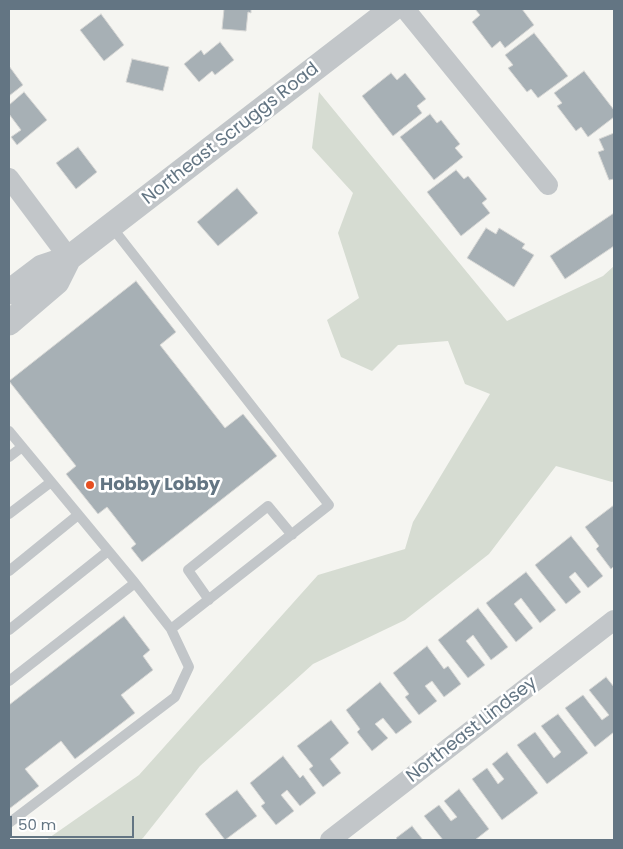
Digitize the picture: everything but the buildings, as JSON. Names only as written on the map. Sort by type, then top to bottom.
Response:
[{"type":"street","name":"Northeast Scruggs Road","points":[[9,292],[42,267],[69,258],[392,9]]},
{"type":"street","points":[[410,15],[548,185]]},
{"type":"street","points":[[9,178],[69,258]]},
{"type":"street","name":"Northeast Scruggs Road","points":[[9,323],[57,282],[69,258]]},
{"type":"street","name":"Northeast Lindsey","points":[[330,840],[614,620]]},
{"type":"lane","points":[[111,226],[329,505],[172,629]]},
{"type":"lane","points":[[9,431],[172,629],[189,668],[175,697],[9,823]]},
{"type":"lane","points":[[9,457],[22,447]]},
{"type":"lane","points":[[9,514],[51,482]]},
{"type":"lane","points":[[209,600],[188,570],[268,506],[292,535]]},
{"type":"lane","points":[[9,571],[78,515]]},
{"type":"lane","points":[[9,630],[108,551]]},
{"type":"lane","points":[[9,681],[135,583]]},
{"type":"shaded area","points":[[319,92],[507,321],[603,276],[614,266],[614,481],[556,466],[489,554],[405,620],[313,664],[200,766],[140,840],[46,840],[139,775],[318,575],[405,549],[413,522],[490,394],[465,384],[448,341],[398,345],[372,371],[341,357],[327,320],[359,298],[338,233],[353,193],[312,148]]},
{"type":"place","name":"Hobby Lobby","points":[[90,485]]}]
